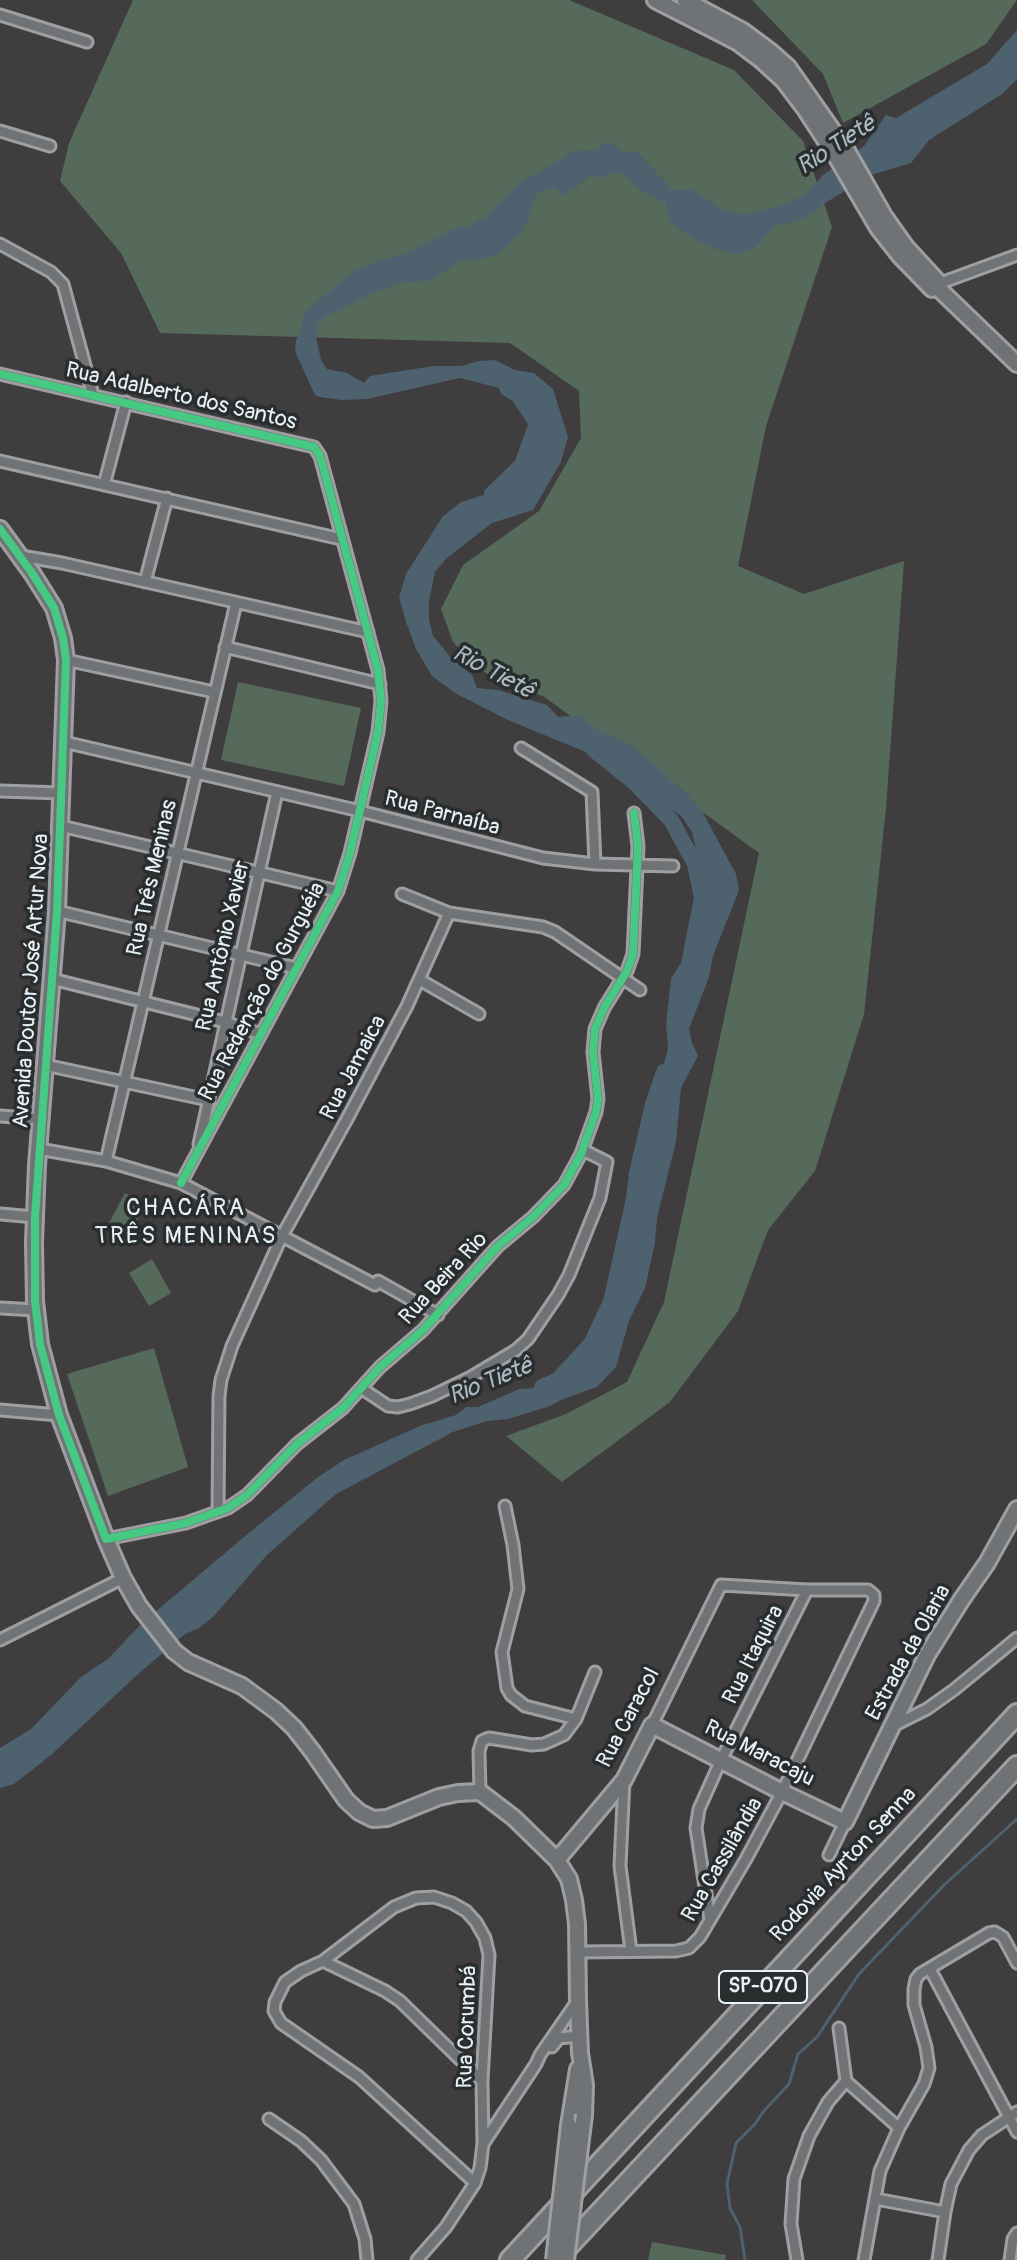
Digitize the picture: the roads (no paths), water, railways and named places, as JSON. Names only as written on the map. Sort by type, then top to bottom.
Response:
[{"type":"highway","name":"Rodovia Ayrton Senna","points":[[510,2260],[1017,1714]]},
{"type":"highway","name":"SP-070","points":[[554,2260],[1017,1766]]},
{"type":"main road","points":[[655,0],[737,42],[761,60],[783,80],[842,154]]},
{"type":"main road","points":[[685,0],[743,31],[770,51],[802,85],[867,196],[878,228],[900,256],[1017,364]]},
{"type":"main road","name":"Avenida Doutor José Artur Nova","points":[[0,529],[54,608],[66,660],[57,911],[35,1217],[36,1310],[44,1367],[106,1539],[139,1606],[174,1651],[188,1662],[242,1686],[268,1705],[294,1728],[346,1800],[359,1812],[373,1819],[387,1818],[439,1797],[480,1792]]},
{"type":"main road","name":"Estrada da Olaria","points":[[845,1822],[927,1655],[987,1563],[1017,1509]]},
{"type":"main road","name":"Rua Maracaju","points":[[652,1725],[845,1822]]},
{"type":"main road","name":"Rua Caracol","points":[[557,1860],[624,1780],[652,1725]]},
{"type":"main road","points":[[480,1792],[514,1818],[557,1860],[569,1879],[574,1900],[580,2053],[585,2085],[566,2260]]},
{"type":"main road","points":[[554,2260],[580,2053]]},
{"type":"street","points":[[0,15],[87,42]]},
{"type":"street","points":[[0,131],[50,146]]},
{"type":"street","points":[[0,244],[51,272],[63,284],[93,395]]},
{"type":"street","points":[[937,288],[1017,255]]},
{"type":"street","points":[[0,362],[2,374]]},
{"type":"street","name":"Rua Adalberto dos Santos","points":[[2,374],[314,447],[320,456],[380,684],[378,732],[360,811]]},
{"type":"street","points":[[104,485],[126,402]]},
{"type":"street","points":[[0,461],[341,539]]},
{"type":"street","points":[[145,582],[167,498]]},
{"type":"street","points":[[21,556],[368,632]]},
{"type":"street","name":"Rua Três Meninas","points":[[106,1161],[236,603]]},
{"type":"street","points":[[225,647],[380,684]]},
{"type":"street","points":[[66,660],[214,692]]},
{"type":"street","name":"Rua Parnaíba","points":[[64,742],[360,811],[533,856],[595,864],[673,866]]},
{"type":"street","points":[[521,748],[592,792],[595,864]]},
{"type":"street","points":[[0,791],[62,793]]},
{"type":"street","name":"Rua Antônio Xavier","points":[[197,1156],[277,792]]},
{"type":"street","name":"Rua Redenção do Gurguéia","points":[[181,1183],[338,891],[360,811]]},
{"type":"street","name":"Rua Beira Rio","points":[[106,1539],[186,1523],[218,1512],[247,1495],[297,1444],[343,1408],[380,1367],[423,1330],[498,1246],[533,1217],[564,1185],[583,1150],[596,1112],[595,1029],[630,962],[634,947],[638,866],[634,813]]},
{"type":"street","points":[[61,826],[338,891]]},
{"type":"street","points":[[402,894],[449,913],[543,927],[640,990]]},
{"type":"street","points":[[57,911],[296,968]]},
{"type":"street","name":"Rua Jamaica","points":[[218,1512],[217,1421],[221,1380],[232,1346],[282,1236],[420,980],[449,913]]},
{"type":"street","points":[[52,979],[225,1022],[261,1034]]},
{"type":"street","points":[[420,980],[479,1014]]},
{"type":"street","points":[[45,1065],[208,1100]]},
{"type":"street","points":[[0,1116],[41,1119]]},
{"type":"street","points":[[39,1149],[106,1161],[181,1183],[438,1315]]},
{"type":"street","points":[[361,1388],[388,1406],[410,1404],[453,1387],[523,1344],[569,1275],[600,1198],[607,1167],[605,1160],[583,1150]]},
{"type":"street","points":[[0,1214],[35,1217]]},
{"type":"street","points":[[0,1308],[36,1310]]},
{"type":"street","points":[[0,1410],[59,1415]]},
{"type":"street","points":[[505,1506],[518,1589],[502,1652],[507,1688],[525,1706],[576,1719]]},
{"type":"street","points":[[0,1640],[123,1578]]},
{"type":"street","name":"Rua Caracol","points":[[652,1725],[721,1585],[807,1590]]},
{"type":"street","name":"Rua Cassilândia","points":[[578,1952],[676,1951],[689,1948],[700,1937],[782,1792],[874,1601],[874,1595],[868,1590],[807,1590]]},
{"type":"street","name":"Rua Itaquira","points":[[710,1920],[696,1818],[721,1760],[807,1590]]},
{"type":"street","points":[[893,1726],[927,1709],[1017,1638]]},
{"type":"street","points":[[480,1792],[479,1751],[485,1739],[532,1745],[544,1744],[564,1735],[576,1719],[595,1672]]},
{"type":"street","points":[[624,1780],[620,1866],[631,1951]]},
{"type":"street","points":[[829,1855],[845,1822]]},
{"type":"street","name":"Rua Corumbá","points":[[475,2183],[359,2077],[281,2023],[274,2011],[285,1982],[323,1961],[394,1907],[416,1898],[434,1897],[466,1911],[485,1938],[489,1955],[482,2081],[483,2144]]},
{"type":"street","points":[[864,2260],[880,2171],[929,2068],[914,2005],[914,1989],[920,1974],[989,1933],[999,1933],[1017,1963]]},
{"type":"street","points":[[323,1961],[400,2001],[482,2081]]},
{"type":"street","points":[[930,1969],[1013,2114],[1017,2132]]},
{"type":"street","points":[[417,2260],[446,2227],[475,2183],[483,2144],[578,2000]]},
{"type":"street","points":[[839,2028],[846,2081],[899,2128]]},
{"type":"street","points":[[536,2064],[545,2058],[559,2038],[579,2036]]},
{"type":"street","points":[[797,2260],[791,2224],[794,2179],[809,2136],[828,2102],[846,2081]]},
{"type":"street","points":[[938,2260],[951,2184],[969,2150],[982,2135],[1013,2114]]},
{"type":"street","points":[[269,2119],[301,2141],[321,2160],[354,2204],[367,2260]]},
{"type":"street","points":[[876,2199],[945,2212]]},
{"type":"street","points":[[1010,2260],[1017,2233]]},
{"type":"water","name":"Rio Tietê","points":[[1017,30],[1017,79],[1002,94],[929,140],[911,163],[871,175],[822,205],[815,213],[791,223],[777,223],[756,247],[738,255],[718,250],[691,237],[669,221],[666,203],[637,188],[629,178],[617,172],[606,177],[589,176],[576,188],[561,195],[555,188],[538,192],[521,232],[497,255],[460,260],[432,280],[399,283],[360,299],[326,317],[317,326],[321,360],[327,369],[347,373],[364,383],[370,376],[495,360],[515,370],[534,373],[553,389],[568,437],[561,462],[533,510],[492,523],[447,558],[435,572],[429,602],[433,636],[452,659],[472,675],[477,688],[498,690],[547,705],[558,717],[581,715],[597,730],[634,747],[702,811],[736,874],[739,890],[689,1029],[698,1056],[681,1088],[676,1142],[657,1218],[645,1288],[629,1321],[616,1367],[597,1387],[550,1406],[453,1432],[336,1494],[267,1555],[214,1616],[185,1634],[51,1755],[14,1784],[0,1788],[0,1748],[31,1729],[81,1677],[108,1659],[141,1624],[318,1477],[344,1460],[420,1426],[456,1415],[466,1407],[478,1407],[519,1389],[535,1388],[557,1378],[567,1379],[587,1359],[594,1333],[614,1306],[610,1292],[614,1265],[629,1252],[654,1104],[668,1048],[666,1024],[671,979],[694,941],[699,919],[705,889],[692,832],[682,817],[610,762],[508,720],[455,693],[432,676],[416,649],[406,622],[399,597],[406,574],[443,516],[461,502],[487,494],[521,467],[536,445],[539,428],[535,413],[503,389],[460,378],[367,399],[320,397],[319,385],[310,364],[301,356],[304,313],[356,270],[384,259],[415,252],[439,251],[446,241],[485,217],[520,183],[575,151],[596,150],[608,141],[623,152],[637,152],[673,190],[693,190],[724,211],[748,214],[789,203],[808,192],[823,175],[864,146],[886,115],[896,118],[987,64]]},
{"type":"waterway","name":"Rio Tietê","points":[[413,259],[463,234]]},
{"type":"waterway","name":"Rio Tietê","points":[[304,342],[303,350],[321,389],[331,390]]},
{"type":"waterway","name":"Rio Tietê","points":[[492,494],[522,465],[537,423],[518,395],[507,388]]},
{"type":"waterway","name":"Rio Tietê","points":[[594,750],[634,782],[671,820],[695,864],[702,898],[689,964]]},
{"type":"waterway","name":"Rio Tietê","points":[[542,1387],[558,1380],[591,1344],[611,1302],[637,1173],[664,1072]]},
{"type":"waterway","points":[[745,2260],[740,2227],[730,2208],[727,2184],[736,2143],[789,2084],[798,2054],[817,2037],[859,1974],[944,1885],[1017,1819]]},
{"type":"district","name":"CHACÁRA TRÊS MENINAS","points":[[186,1223]]}]
